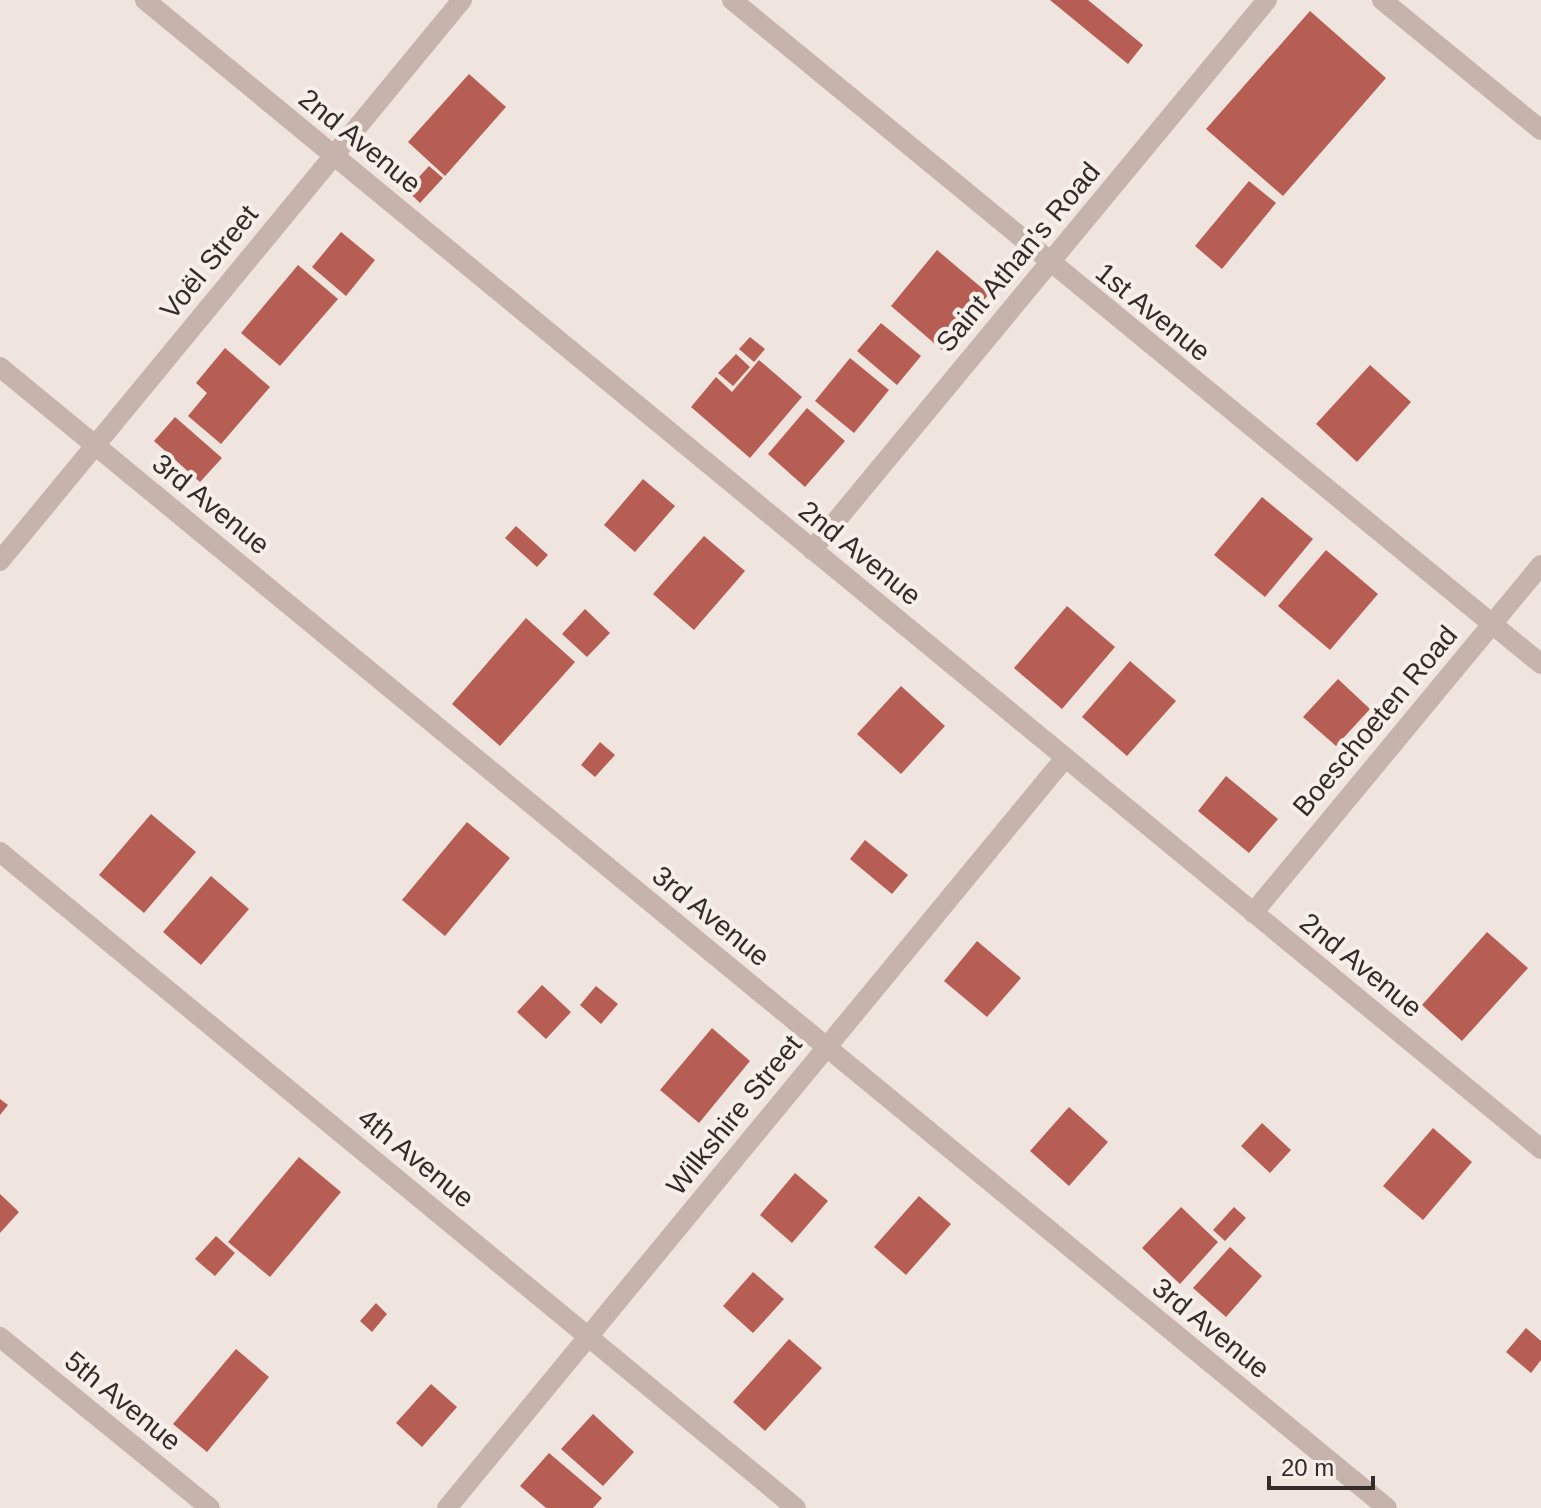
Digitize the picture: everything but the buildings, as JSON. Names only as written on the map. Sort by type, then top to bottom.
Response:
[{"type":"street","name":"2nd Avenue","points":[[145,0],[1541,1149]]},
{"type":"street","name":"Voël Street","points":[[0,561],[462,0]]},
{"type":"street","name":"1st Avenue","points":[[732,0],[1048,263],[1541,664]]},
{"type":"street","name":"Saint Athan's Road","points":[[812,550],[1267,0]]},
{"type":"street","points":[[1382,0],[1541,130]]},
{"type":"street","name":"3rd Avenue","points":[[0,367],[1387,1508]]},
{"type":"street","name":"Boeschoeten Road","points":[[1253,913],[1541,565]]},
{"type":"street","name":"Wilkshire Street","points":[[447,1508],[1065,758]]},
{"type":"street","name":"4th Avenue","points":[[0,852],[796,1508]]},
{"type":"street","name":"5th Avenue","points":[[0,1337],[210,1508]]}]
